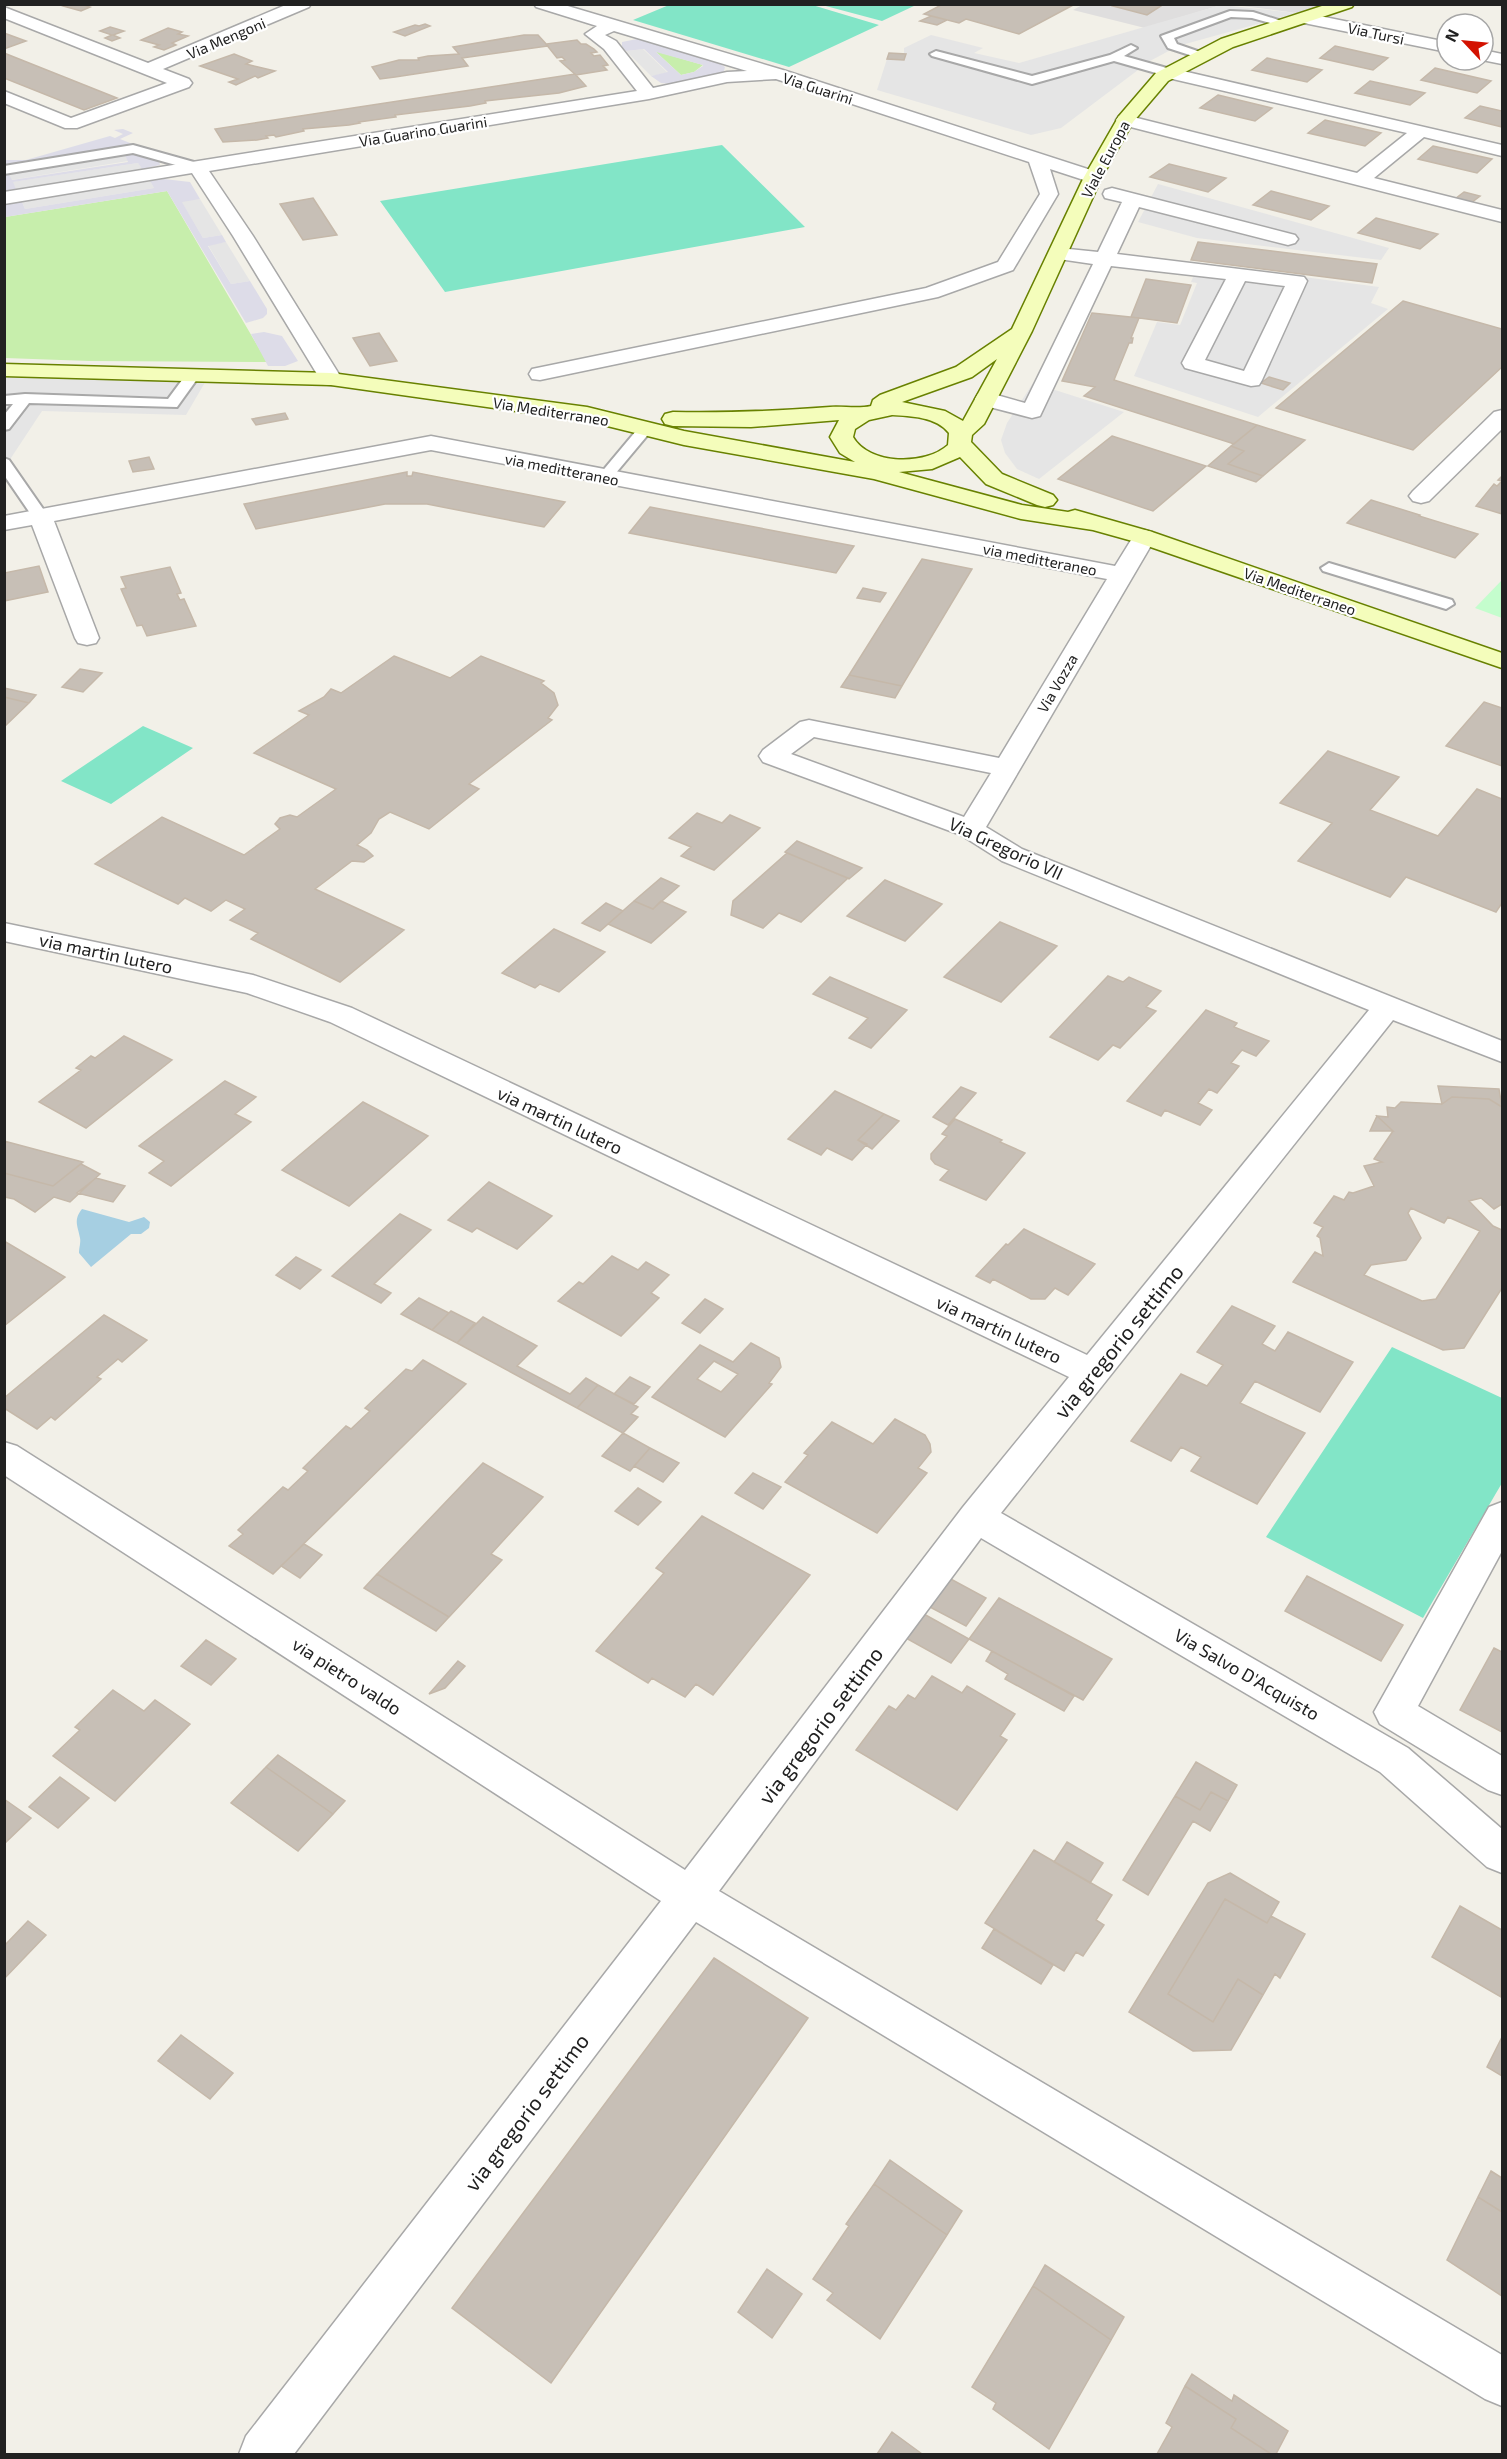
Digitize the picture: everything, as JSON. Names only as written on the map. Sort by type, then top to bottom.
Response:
[{"type":"main road","name":"Viale Europa","points":[[906,466],[941,460],[953,453],[960,439],[974,424],[1022,331],[1091,183],[1125,120],[1162,77],[1227,43],[1346,4]]},
{"type":"main road","points":[[859,457],[847,449],[842,440],[842,430],[850,421],[888,400],[964,372],[1022,331]]},
{"type":"main road","name":"Via Mediterraneo","points":[[4,372],[331,379],[587,414],[700,421],[751,420],[869,412],[892,408],[928,412],[954,425],[960,439],[994,479],[1096,523]]},
{"type":"main road","name":"Via Mediterraneo","points":[[587,414],[684,438],[876,473],[1021,512],[1096,523]]},
{"type":"main road","points":[[587,414],[800,441],[873,463],[906,466]]},
{"type":"main road","name":"Via Mediterraneo","points":[[906,466],[1029,505],[1144,537],[1503,661]]},
{"type":"street","points":[[252,4],[284,13]]},
{"type":"street","name":"Via Mengoni","points":[[148,69],[303,4]]},
{"type":"street","points":[[542,4],[609,19],[731,70]]},
{"type":"street","points":[[4,12],[183,83],[71,124],[4,96]]},
{"type":"street","name":"Via Tursi","points":[[1305,18],[1435,45]]},
{"type":"street","points":[[609,19],[593,34],[610,45],[649,94]]},
{"type":"street","name":"Via Guarino Guarini","points":[[649,94],[731,70],[777,74]]},
{"type":"street","points":[[1170,73],[1503,150]]},
{"type":"street","name":"Via Guarino Guarini","points":[[749,88],[771,81],[777,74]]},
{"type":"street","name":"Via Guarini","points":[[777,74],[1037,159],[1133,200],[1288,239]]},
{"type":"street","name":"Via Guarino Guarini","points":[[4,198],[649,94],[749,88],[843,96]]},
{"type":"street","points":[[1125,120],[1503,216]]},
{"type":"street","points":[[1360,180],[1421,131]]},
{"type":"street","points":[[540,374],[932,293],[1006,266],[1049,194],[1037,159]]},
{"type":"street","points":[[197,167],[243,236],[331,379]]},
{"type":"street","points":[[986,399],[1032,411],[1133,200]]},
{"type":"street","points":[[1059,254],[1106,257],[1297,281],[1251,380],[1193,363],[1238,274]]},
{"type":"street","points":[[1421,496],[1503,417]]},
{"type":"street","name":"via meditteraneo","points":[[4,523],[431,443],[1120,574]]},
{"type":"street","points":[[40,516],[87,639]]},
{"type":"street","name":"Via Vozza","points":[[971,829],[1144,537]]},
{"type":"street","name":"Via Gregorio VII","points":[[1007,768],[809,728],[772,756],[971,829],[1012,855],[1503,1052]]},
{"type":"street","name":"via martin lutero","points":[[4,932],[253,984],[341,1016],[1092,1373]]},
{"type":"street","name":"via gregorio settimo","points":[[264,2454],[976,1517],[1389,1005]]},
{"type":"street","name":"via pietro valdo","points":[[4,1456],[690,1896],[1503,2382]]},
{"type":"street","name":"Via Salvo D'Acquisto","points":[[976,1517],[1394,1760],[1503,1854]]},
{"type":"street","points":[[1503,1517],[1394,1712],[1503,1777]]},
{"type":"lane","points":[[1202,56],[1173,46],[1167,36],[1230,14],[1253,15],[1285,24]]},
{"type":"lane","points":[[936,54],[1032,80],[1114,57],[1131,48]]},
{"type":"lane","points":[[1114,57],[1170,73]]},
{"type":"lane","name":"Via Guarino Guarini","points":[[4,170],[133,149],[197,167]]},
{"type":"lane","points":[[4,400],[25,398],[172,405],[194,375]]},
{"type":"lane","points":[[4,426],[25,398]]},
{"type":"lane","points":[[605,477],[646,428]]},
{"type":"lane","points":[[4,463],[40,516]]},
{"type":"lane","points":[[1329,568],[1446,604]]},
{"type":"shaded area","points":[[1084,4],[1221,5],[1145,28],[1073,10]]},
{"type":"shaded area","points":[[1221,5],[1297,13],[1178,46],[1150,61],[1061,128],[1031,135],[877,90],[887,59],[904,60],[904,48],[931,35],[983,48],[974,53],[1019,63]]},
{"type":"shaded area","points":[[1234,5],[1325,5],[1297,13]]},
{"type":"shaded area","points":[[637,39],[720,64],[725,67],[724,71],[716,76],[671,84],[661,83],[651,76],[668,72],[644,49],[626,51],[622,47],[622,42]],"holes":[[[656,52],[703,65],[694,72],[681,75]]]},
{"type":"shaded area","points":[[643,49],[668,73],[651,76],[626,51]]},
{"type":"shaded area","points":[[123,129],[133,133],[120,139],[135,145],[5,165],[5,160],[26,160],[110,136],[115,138],[123,134],[114,130]]},
{"type":"shaded area","points":[[133,154],[159,161],[160,165],[142,169],[138,163],[13,182],[16,189],[5,191],[5,174],[8,173],[12,180],[128,162],[125,155]]},
{"type":"shaded area","points":[[125,155],[128,161],[11,180],[8,173]]},
{"type":"shaded area","points":[[138,163],[142,169],[16,189],[12,182]]},
{"type":"shaded area","points":[[164,179],[190,182],[200,199],[182,202],[203,238],[222,235],[226,242],[208,246],[231,284],[250,281],[267,309],[267,314],[263,318],[246,323],[167,191],[5,217],[5,205],[22,202],[25,209],[154,188],[150,181]]},
{"type":"shaded area","points":[[150,181],[154,188],[25,209],[22,202]]},
{"type":"shaded area","points":[[1158,184],[1389,248],[1381,260],[1197,238],[1138,222]]},
{"type":"shaded area","points":[[200,199],[222,235],[203,238],[181,201]]},
{"type":"shaded area","points":[[226,242],[250,281],[231,284],[208,245]]},
{"type":"shaded area","points":[[1199,263],[1379,287],[1371,303],[1388,309],[1258,417],[1134,376],[1157,322],[1180,325],[1197,283],[1191,282]]},
{"type":"shaded area","points":[[264,332],[282,336],[298,361],[285,366],[268,366],[251,334]]},
{"type":"shaded area","points":[[5,377],[207,379],[186,415],[42,411],[5,467]]},
{"type":"shaded area","points":[[1033,383],[1124,412],[1039,479],[1017,469],[1005,453],[1001,440],[1007,423]]},
{"type":"green space","points":[[809,4],[879,25],[789,67],[633,20],[669,5]]},
{"type":"green space","points":[[822,5],[916,5],[882,21]]},
{"type":"green space","points":[[655,51],[703,65],[694,72],[681,75]]},
{"type":"green space","points":[[722,145],[805,227],[445,292],[380,201]]},
{"type":"green space","points":[[167,191],[267,362],[5,358],[5,217]]},
{"type":"green space","points":[[1502,580],[1502,618],[1475,608]]},
{"type":"green space","points":[[143,726],[193,748],[111,804],[61,781]]},
{"type":"green space","points":[[1392,1347],[1502,1398],[1502,1483],[1423,1618],[1266,1537]]},
{"type":"water","points":[[82,1209],[129,1222],[144,1217],[150,1222],[149,1228],[141,1234],[131,1234],[91,1267],[79,1253],[77,1220]]},
{"type":"building","points":[[81,4],[90,7],[81,11],[63,6]]},
{"type":"building","points":[[943,4],[1075,4],[1019,34],[966,19],[959,23],[924,14]]},
{"type":"building","points":[[1117,4],[1164,4],[1147,15],[1113,6]]},
{"type":"building","points":[[931,16],[947,20],[937,25],[920,21]]},
{"type":"building","points":[[415,25],[430,26],[405,36],[394,32]]},
{"type":"building","points":[[110,27],[124,31],[113,35],[120,38],[112,41],[105,38],[112,35],[100,31]]},
{"type":"building","points":[[168,28],[182,32],[178,34],[188,36],[172,43],[176,45],[164,50],[154,47],[159,45],[141,40]]},
{"type":"building","points":[[4,33],[26,41],[4,49]]},
{"type":"building","points":[[524,35],[538,35],[548,46],[462,58],[468,66],[380,79],[372,67],[399,60],[419,60],[418,58],[428,56],[459,54],[453,47]]},
{"type":"building","points":[[577,40],[594,49],[597,52],[591,53],[594,56],[600,55],[608,65],[603,66],[607,70],[576,75],[560,61],[565,60],[562,57],[557,58],[546,44]]},
{"type":"building","points":[[1335,46],[1388,58],[1373,70],[1320,58]]},
{"type":"building","points":[[4,53],[117,98],[84,110],[4,78]]},
{"type":"building","points":[[889,53],[906,54],[904,60],[887,59]]},
{"type":"building","points":[[234,54],[252,61],[246,64],[275,71],[258,78],[255,76],[236,85],[229,82],[238,79],[200,66]]},
{"type":"building","points":[[1267,58],[1322,70],[1307,82],[1252,70]]},
{"type":"building","points":[[1435,68],[1435,72],[1452,72],[1491,81],[1477,93],[1421,80]]},
{"type":"building","points":[[575,74],[586,86],[559,93],[485,101],[486,103],[470,106],[395,115],[396,117],[349,125],[303,129],[304,131],[276,137],[266,136],[268,138],[257,140],[223,142],[215,129]]},
{"type":"building","points":[[1370,81],[1425,93],[1410,105],[1355,93]]},
{"type":"building","points":[[1218,95],[1272,108],[1255,121],[1200,108]]},
{"type":"building","points":[[1480,106],[1502,111],[1502,127],[1465,118]]},
{"type":"building","points":[[1325,120],[1381,133],[1365,146],[1308,133]]},
{"type":"building","points":[[1433,146],[1492,159],[1477,173],[1418,159]]},
{"type":"building","points":[[1169,164],[1226,178],[1208,192],[1150,177]]},
{"type":"building","points":[[1271,191],[1329,206],[1311,220],[1253,205]]},
{"type":"building","points":[[1464,192],[1480,196],[1471,203],[1455,199]]},
{"type":"building","points":[[313,198],[337,235],[303,240],[280,204]]},
{"type":"building","points":[[1376,218],[1438,234],[1420,249],[1358,233]]},
{"type":"building","points":[[1198,242],[1377,264],[1372,283],[1191,260]]},
{"type":"building","points":[[1146,279],[1191,285],[1177,323],[1131,317]]},
{"type":"building","points":[[1403,301],[1502,329],[1502,367],[1413,450],[1276,408]]},
{"type":"building","points":[[1092,313],[1139,318],[1131,338],[1133,338],[1132,343],[1129,343],[1114,380],[1257,425],[1234,444],[1084,396],[1095,387],[1062,381]]},
{"type":"building","points":[[379,333],[397,361],[370,366],[353,338]]},
{"type":"building","points":[[1269,377],[1290,383],[1283,390],[1261,383]]},
{"type":"building","points":[[285,413],[288,419],[256,425],[252,419]]},
{"type":"building","points":[[1257,425],[1305,440],[1263,476],[1228,464],[1244,451],[1231,446]]},
{"type":"building","points":[[1112,436],[1206,466],[1153,511],[1058,479]]},
{"type":"building","points":[[1231,446],[1244,451],[1228,464],[1263,476],[1256,482],[1208,466]]},
{"type":"building","points":[[149,457],[154,469],[133,472],[129,461]]},
{"type":"building","points":[[407,472],[407,476],[412,476],[413,472],[565,502],[544,527],[427,504],[385,504],[256,529],[244,504]]},
{"type":"building","points":[[1502,481],[1502,514],[1476,506],[1494,484],[1497,486]]},
{"type":"building","points":[[1371,500],[1478,534],[1455,558],[1347,523]]},
{"type":"building","points":[[650,507],[854,546],[836,573],[629,533]]},
{"type":"building","points":[[922,559],[972,569],[902,686],[849,675]]},
{"type":"building","points":[[39,566],[48,592],[4,601],[4,573]]},
{"type":"building","points":[[170,567],[181,593],[177,594],[180,600],[184,599],[196,626],[147,636],[142,625],[137,626],[121,589],[126,588],[121,577]]},
{"type":"building","points":[[863,588],[886,593],[880,602],[857,598]]},
{"type":"building","points":[[394,656],[450,678],[481,656],[544,681],[541,683],[554,693],[558,705],[548,718],[552,720],[469,784],[479,789],[429,829],[390,812],[379,819],[371,833],[357,845],[373,856],[364,862],[352,861],[315,889],[404,930],[340,982],[251,939],[258,933],[230,920],[245,909],[226,900],[211,911],[185,898],[178,904],[95,864],[162,817],[244,855],[280,829],[275,824],[280,818],[290,815],[297,817],[336,789],[254,753],[309,715],[299,711],[324,697],[331,689],[341,693]]},
{"type":"building","points":[[80,669],[102,673],[83,692],[62,687]]},
{"type":"building","points":[[849,675],[902,686],[895,698],[841,687]]},
{"type":"building","points":[[4,688],[36,695],[29,703],[4,697]]},
{"type":"building","points":[[4,697],[29,703],[4,727]]},
{"type":"building","points":[[1484,702],[1502,708],[1502,766],[1446,746]]},
{"type":"building","points":[[1328,751],[1399,777],[1370,810],[1438,836],[1477,789],[1502,799],[1502,903],[1496,912],[1406,877],[1390,897],[1298,861],[1332,823],[1280,803]]},
{"type":"building","points":[[697,813],[722,823],[730,815],[760,828],[714,870],[681,856],[691,847],[669,838]]},
{"type":"building","points":[[797,841],[862,868],[849,879],[785,852]]},
{"type":"building","points":[[787,853],[848,878],[801,922],[779,913],[763,928],[731,915],[733,901]]},
{"type":"building","points":[[661,878],[679,886],[653,909],[634,901]]},
{"type":"building","points":[[885,880],[942,904],[905,941],[847,916]]},
{"type":"building","points":[[634,901],[653,909],[661,901],[686,912],[651,943],[608,924]]},
{"type":"building","points":[[606,903],[623,911],[600,931],[582,923]]},
{"type":"building","points":[[1000,922],[1057,946],[1001,1002],[944,977]]},
{"type":"building","points":[[554,929],[605,952],[559,992],[540,984],[535,988],[502,973]]},
{"type":"building","points":[[1108,976],[1123,982],[1129,977],[1161,991],[1146,1007],[1156,1011],[1120,1048],[1113,1045],[1098,1060],[1050,1037]]},
{"type":"building","points":[[830,977],[907,1010],[871,1048],[849,1038],[868,1018],[813,994]]},
{"type":"building","points":[[1206,1010],[1237,1023],[1234,1027],[1269,1041],[1256,1056],[1242,1050],[1231,1063],[1239,1066],[1217,1093],[1209,1089],[1198,1103],[1212,1110],[1200,1125],[1165,1110],[1161,1116],[1127,1101]]},
{"type":"building","points":[[124,1036],[172,1060],[86,1128],[39,1102],[81,1070],[76,1068],[91,1056],[95,1058]]},
{"type":"building","points":[[225,1081],[256,1097],[235,1114],[251,1122],[171,1186],[149,1173],[164,1161],[139,1146]]},
{"type":"building","points":[[1438,1086],[1499,1089],[1502,1107],[1489,1099],[1452,1097],[1442,1104]]},
{"type":"building","points":[[961,1087],[976,1093],[948,1125],[933,1117]]},
{"type":"building","points":[[835,1091],[884,1114],[858,1140],[867,1144],[852,1160],[827,1148],[821,1155],[788,1139]]},
{"type":"building","points":[[1452,1097],[1489,1099],[1502,1107],[1502,1204],[1494,1209],[1481,1198],[1469,1201],[1493,1226],[1502,1230],[1502,1288],[1464,1348],[1443,1350],[1293,1282],[1315,1252],[1323,1256],[1320,1238],[1317,1236],[1323,1227],[1314,1223],[1334,1196],[1344,1200],[1349,1192],[1353,1193],[1374,1186],[1364,1166],[1382,1162],[1374,1159],[1393,1131],[1377,1116],[1388,1117],[1387,1107],[1395,1108],[1401,1102],[1442,1104]],"holes":[[[1411,1208],[1444,1223],[1448,1217],[1480,1231],[1436,1299],[1422,1301],[1364,1275],[1371,1265],[1406,1260],[1421,1238],[1408,1213]]]},
{"type":"building","points":[[363,1102],[428,1136],[349,1206],[282,1170]]},
{"type":"building","points":[[884,1114],[899,1121],[872,1149],[858,1140]]},
{"type":"building","points":[[1377,1116],[1393,1131],[1370,1131]]},
{"type":"building","points":[[955,1119],[1025,1153],[986,1200],[940,1180],[949,1170],[935,1164],[931,1159],[931,1154],[947,1136],[942,1134]]},
{"type":"building","points":[[4,1141],[83,1162],[53,1186],[4,1173]]},
{"type":"building","points":[[81,1164],[100,1174],[70,1202],[54,1197],[35,1212],[14,1199],[4,1197],[4,1173],[53,1186]]},
{"type":"building","points":[[96,1178],[125,1186],[113,1202],[77,1193]]},
{"type":"building","points":[[489,1182],[552,1216],[517,1249],[477,1228],[472,1232],[448,1220]]},
{"type":"building","points":[[400,1214],[431,1230],[374,1284],[391,1293],[381,1303],[332,1276]]},
{"type":"building","points":[[1024,1229],[1095,1264],[1068,1295],[1055,1288],[1045,1299],[1031,1299],[993,1279],[990,1283],[976,1276],[1006,1244],[1008,1245]]},
{"type":"building","points":[[4,1241],[65,1277],[4,1326]]},
{"type":"building","points":[[612,1256],[638,1270],[646,1262],[669,1275],[651,1293],[659,1298],[621,1336],[558,1301],[579,1282],[583,1284]]},
{"type":"building","points":[[296,1257],[321,1270],[300,1289],[276,1275]]},
{"type":"building","points":[[419,1298],[449,1313],[432,1330],[401,1314]]},
{"type":"building","points":[[705,1299],[723,1309],[700,1333],[682,1323]]},
{"type":"building","points":[[1232,1306],[1275,1326],[1262,1344],[1275,1351],[1288,1332],[1353,1362],[1320,1412],[1255,1381],[1240,1403],[1305,1433],[1257,1504],[1191,1471],[1201,1457],[1181,1447],[1171,1461],[1131,1441],[1181,1374],[1207,1386],[1223,1365],[1197,1352]]},
{"type":"building","points":[[451,1311],[475,1323],[457,1343],[432,1330]]},
{"type":"building","points":[[104,1315],[147,1340],[122,1362],[118,1359],[97,1377],[101,1379],[55,1420],[51,1417],[37,1429],[4,1408],[4,1398]]},
{"type":"building","points":[[483,1317],[537,1346],[517,1366],[570,1394],[586,1378],[598,1385],[577,1408],[457,1343]]},
{"type":"building","points":[[751,1343],[779,1358],[781,1367],[769,1383],[772,1384],[725,1437],[652,1397],[700,1345],[733,1362]],"holes":[[[714,1361],[738,1374],[721,1392],[697,1379]]]},
{"type":"building","points":[[423,1360],[466,1384],[273,1574],[229,1546],[243,1534],[238,1530],[283,1487],[288,1490],[308,1471],[303,1468],[346,1426],[351,1429],[370,1411],[365,1408],[406,1369],[412,1371]]},
{"type":"building","points":[[630,1377],[650,1387],[634,1404],[614,1394]]},
{"type":"building","points":[[598,1385],[638,1407],[631,1414],[638,1417],[623,1433],[577,1408]]},
{"type":"building","points":[[895,1419],[925,1435],[931,1452],[918,1468],[927,1473],[877,1533],[785,1482],[808,1455],[804,1453],[832,1422],[873,1444]]},
{"type":"building","points":[[623,1433],[650,1448],[630,1471],[602,1456]]},
{"type":"building","points":[[650,1448],[679,1463],[663,1482],[634,1466]]},
{"type":"building","points":[[483,1463],[543,1497],[491,1554],[502,1560],[449,1617],[377,1574]]},
{"type":"building","points":[[753,1473],[781,1487],[763,1509],[735,1493]]},
{"type":"building","points":[[638,1488],[661,1502],[638,1525],[615,1511]]},
{"type":"building","points":[[702,1516],[810,1575],[713,1695],[696,1684],[685,1697],[652,1678],[648,1683],[596,1651],[664,1573],[656,1568]]},
{"type":"building","points":[[304,1544],[322,1555],[300,1578],[281,1566]]},
{"type":"building","points":[[377,1574],[449,1617],[436,1631],[364,1588]]},
{"type":"building","points":[[1307,1576],[1403,1625],[1381,1661],[1285,1611]]},
{"type":"building","points":[[947,1577],[986,1598],[966,1626],[926,1605]]},
{"type":"building","points":[[999,1598],[1112,1659],[1083,1700],[969,1639]]},
{"type":"building","points":[[913,1608],[969,1639],[951,1663],[895,1632]]},
{"type":"building","points":[[206,1640],[236,1659],[211,1685],[181,1666]]},
{"type":"building","points":[[1494,1648],[1502,1652],[1502,1732],[1460,1710]]},
{"type":"building","points":[[992,1651],[1074,1696],[1064,1711],[1005,1679],[1008,1674],[986,1661]]},
{"type":"building","points":[[458,1661],[465,1666],[445,1688],[429,1694]]},
{"type":"building","points":[[932,1676],[962,1693],[967,1686],[1015,1714],[1000,1736],[1007,1740],[957,1810],[856,1750],[889,1706],[896,1710],[908,1695],[915,1699]]},
{"type":"building","points":[[113,1690],[144,1711],[155,1700],[190,1724],[115,1801],[53,1756],[80,1730],[75,1727]]},
{"type":"building","points":[[278,1755],[345,1801],[333,1814],[266,1767]]},
{"type":"building","points":[[1196,1762],[1237,1785],[1228,1801],[1211,1792],[1200,1810],[1175,1796]]},
{"type":"building","points":[[266,1767],[333,1814],[298,1851],[231,1803]]},
{"type":"building","points":[[60,1777],[89,1798],[58,1828],[29,1807]]},
{"type":"building","points":[[1211,1792],[1228,1801],[1210,1831],[1193,1821],[1148,1895],[1123,1880],[1175,1796],[1200,1810]]},
{"type":"building","points":[[4,1799],[31,1818],[4,1844]]},
{"type":"building","points":[[1067,1842],[1103,1863],[1090,1883],[1054,1862]]},
{"type":"building","points":[[1034,1850],[1112,1895],[1096,1920],[1104,1925],[1083,1956],[1076,1952],[1064,1971],[985,1923]]},
{"type":"building","points":[[1230,1873],[1279,1902],[1267,1923],[1225,1899],[1168,1994],[1213,2022],[1238,1979],[1263,1995],[1231,2050],[1193,2051],[1129,2012],[1208,1883]]},
{"type":"building","points":[[1225,1899],[1267,1923],[1271,1916],[1305,1934],[1280,1978],[1275,1974],[1263,1995],[1238,1979],[1213,2022],[1168,1994]]},
{"type":"building","points":[[1460,1906],[1502,1930],[1501,1997],[1432,1957]]},
{"type":"building","points":[[28,1921],[46,1935],[4,1979],[4,1946]]},
{"type":"building","points":[[994,1929],[1053,1965],[1041,1984],[982,1948]]},
{"type":"building","points":[[714,1958],[808,2018],[551,2383],[452,2308]]},
{"type":"building","points":[[181,2035],[233,2073],[210,2099],[158,2061]]},
{"type":"building","points":[[1502,2037],[1502,2076],[1487,2067]]},
{"type":"building","points":[[890,2160],[962,2211],[947,2235],[874,2184]]},
{"type":"building","points":[[1491,2171],[1502,2178],[1502,2212],[1478,2197]]},
{"type":"building","points":[[874,2184],[947,2235],[880,2339],[827,2300],[833,2293],[813,2279],[849,2226],[846,2224]]},
{"type":"building","points":[[1478,2197],[1502,2212],[1502,2296],[1447,2260]]},
{"type":"building","points":[[1045,2265],[1124,2317],[1111,2340],[1033,2286]]},
{"type":"building","points":[[767,2269],[802,2294],[772,2338],[738,2312]]},
{"type":"building","points":[[1033,2286],[1111,2340],[1049,2449],[993,2409],[996,2403],[972,2387]]},
{"type":"building","points":[[1192,2374],[1232,2401],[1234,2395],[1288,2431],[1276,2454],[1271,2454],[1231,2428],[1236,2419],[1185,2386]]},
{"type":"building","points":[[1185,2386],[1236,2419],[1231,2428],[1271,2454],[1157,2454],[1172,2427],[1166,2423]]},
{"type":"building","points":[[892,2432],[922,2454],[877,2454]]}]
